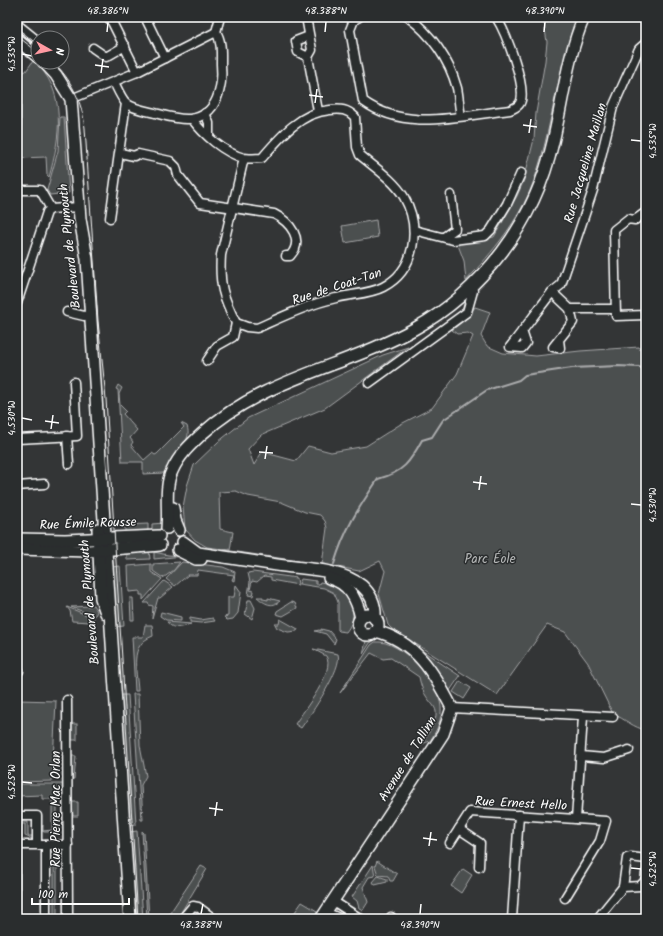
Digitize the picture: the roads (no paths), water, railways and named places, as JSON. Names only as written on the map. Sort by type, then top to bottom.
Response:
[{"type":"street","points":[[108,17],[125,46],[137,72]]},
{"type":"street","points":[[145,17],[165,58]]},
{"type":"street","points":[[114,82],[126,103],[137,108],[178,119],[192,119],[205,114],[215,102],[220,92],[222,78],[220,42],[216,32],[220,17]]},
{"type":"street","points":[[306,17],[312,50],[308,57],[318,111]]},
{"type":"street","points":[[358,17],[354,20],[350,30],[363,101],[373,108],[415,121],[510,110],[516,108],[520,103],[521,88],[514,58],[496,17]]},
{"type":"street","points":[[408,17],[431,38],[447,62],[457,88],[461,116]]},
{"type":"street","points":[[181,546],[182,534],[179,530],[174,512],[173,490],[181,461],[206,438],[230,418],[269,396],[414,329],[473,288],[502,252],[531,206],[539,188],[553,143],[572,50],[584,17]]},
{"type":"street","points":[[17,24],[30,35]]},
{"type":"street","points":[[71,99],[137,72],[216,32]]},
{"type":"street","points":[[308,57],[298,52],[296,41],[309,36]]},
{"type":"street","points":[[17,40],[30,51]]},
{"type":"street","name":"Rue Jacqueline Maillan","points":[[522,331],[552,292],[561,285],[590,197],[613,107],[639,49],[646,43]]},
{"type":"street","points":[[93,48],[106,57],[125,46]]},
{"type":"street","name":"Boulevard de Plymouth","points":[[51,70],[71,99],[79,208],[87,259],[100,437],[102,551],[120,764],[130,919]]},
{"type":"street","points":[[110,218],[126,103]]},
{"type":"street","name":"Rue de Coat-Tan","points":[[236,323],[247,327],[257,328],[328,300],[382,288],[395,280],[410,260],[413,247],[414,230],[410,210],[404,196],[360,155],[357,147],[355,117],[348,110],[318,111],[286,131],[262,158],[244,158]]},
{"type":"street","points":[[205,114],[209,123],[209,136]]},
{"type":"street","points":[[192,119],[216,144],[244,158],[221,255],[220,272],[221,288],[236,323],[232,337],[217,346],[207,362]]},
{"type":"street","points":[[120,153],[134,156],[138,154],[170,161],[176,167],[178,175],[200,203],[274,214],[288,222],[295,233],[296,243],[295,251],[290,256],[286,256]]},
{"type":"street","points":[[414,230],[453,240],[485,236],[491,230],[507,204],[521,173]]},
{"type":"street","points":[[17,190],[40,190],[51,209]]},
{"type":"street","points":[[444,237],[455,229],[451,195]]},
{"type":"street","points":[[17,303],[47,212],[51,209],[79,208]]},
{"type":"street","points":[[616,312],[614,230],[628,219],[636,220],[646,212]]},
{"type":"street","points":[[369,383],[467,312],[473,288]]},
{"type":"street","points":[[552,292],[570,309],[573,322],[559,340]]},
{"type":"street","points":[[570,309],[646,315]]},
{"type":"street","points":[[67,312],[84,316],[91,315]]},
{"type":"street","points":[[181,546],[170,552],[162,549],[169,481],[188,447],[231,411],[262,392],[355,356]]},
{"type":"street","points":[[17,438],[77,436],[74,382]]},
{"type":"street","points":[[67,436],[69,464]]},
{"type":"street","points":[[17,486],[44,484]]},
{"type":"street","points":[[164,532],[179,530]]},
{"type":"street","name":"Rue Émile Rousse","points":[[17,539],[102,538],[164,532]]},
{"type":"street","name":"Rue Émile Rousse","points":[[17,549],[63,552],[102,551],[164,532]]},
{"type":"street","points":[[181,546],[198,553],[324,572],[345,577],[361,586],[369,594],[376,609],[377,625],[375,631],[370,634],[361,632],[358,624],[361,618],[356,598],[348,589],[334,579],[196,559],[181,546]]},
{"type":"street","points":[[361,618],[370,615],[376,619]]},
{"type":"street","name":"Avenue de Tallinn","points":[[321,919],[443,734],[452,708],[439,683],[411,647],[401,640],[375,631]]},
{"type":"street","name":"Rue Pierre Mac Orlan","points":[[67,700],[68,919]]},
{"type":"street","points":[[452,708],[613,717]]},
{"type":"street","points":[[576,819],[583,716]]},
{"type":"street","points":[[581,756],[604,758],[629,750]]},
{"type":"street","name":"Rue Ernest Hello","points":[[450,843],[470,812],[606,821],[600,841],[565,898]]},
{"type":"street","points":[[512,919],[519,815]]},
{"type":"street","points":[[17,816],[37,816],[37,844]]},
{"type":"street","points":[[459,829],[480,842],[479,867]]},
{"type":"street","points":[[17,845],[68,845]]},
{"type":"street","name":"Rue Pierre Mac Orlan","points":[[46,845],[46,919]]},
{"type":"street","points":[[597,919],[623,887],[627,858],[631,857],[646,859]]},
{"type":"street","points":[[623,887],[640,886],[645,881],[646,873]]},
{"type":"street","points":[[333,901],[361,919]]},
{"type":"street","points":[[182,919],[193,906],[198,907],[214,919]]},
{"type":"street","points":[[332,915],[341,919]]},
{"type":"waterway","points":[[334,564],[338,551],[353,519],[378,479],[394,473],[405,465],[410,460],[422,440],[432,437],[443,420],[487,390],[519,380],[525,375],[572,368],[618,366],[639,367],[646,370]]},
{"type":"tram line","points":[[17,28],[30,39]]},
{"type":"tram line","points":[[17,36],[30,46]]},
{"type":"tram line","points":[[61,70],[71,84],[79,100],[85,128],[98,321],[106,399],[138,919]]},
{"type":"park label","name":"Parc Éole","points":[[490,559]]}]
